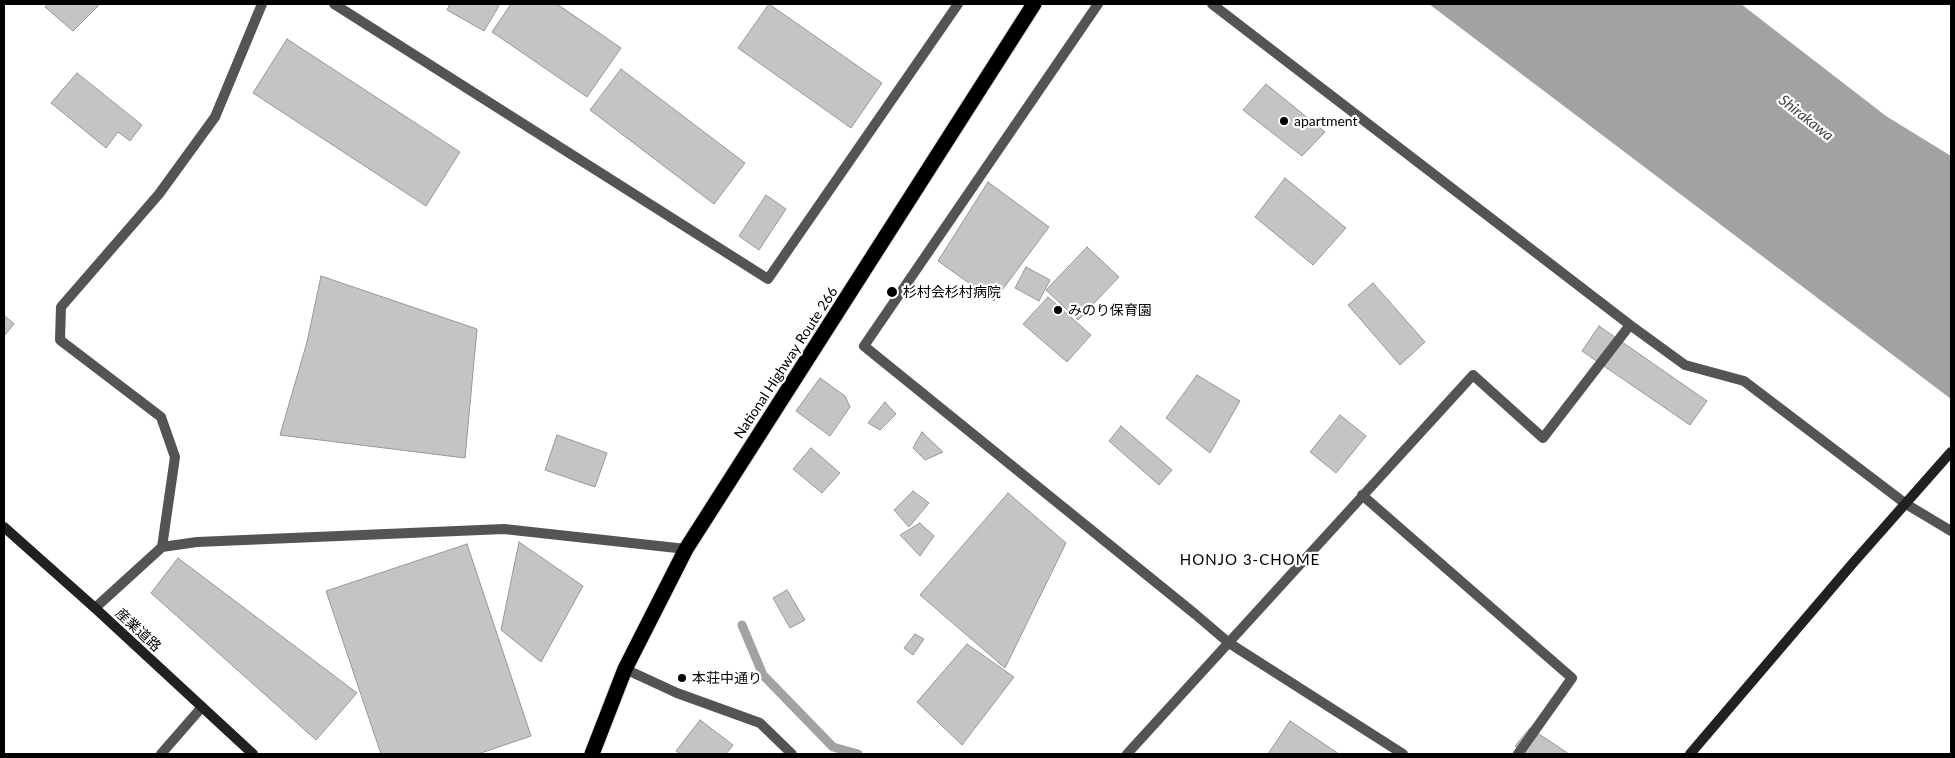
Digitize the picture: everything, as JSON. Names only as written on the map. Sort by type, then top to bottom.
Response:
[{"type":"highway","name":"National Highway Route 266","points":[[592,754],[626,670],[686,550],[1034,4]]},
{"type":"street","points":[[162,547],[175,457],[160,418],[60,340],[61,307],[159,194],[216,117],[262,4]]},
{"type":"street","points":[[334,4],[768,279],[958,4]]},
{"type":"street","points":[[1098,4],[864,346],[1230,643],[1403,754]]},
{"type":"street","points":[[1212,4],[1630,325],[1685,365],[1744,381],[1906,504],[1951,531]]},
{"type":"street","points":[[1127,754],[1473,374],[1543,438],[1630,325]]},
{"type":"street","points":[[1690,754],[1853,563],[1951,452]]},
{"type":"street","points":[[1362,495],[1572,678],[1518,754]]},
{"type":"street","name":"産業道路","points":[[4,527],[253,754]]},
{"type":"street","points":[[95,608],[162,547],[197,542],[504,529],[686,550]]},
{"type":"street","points":[[626,670],[677,693],[760,723],[792,754]]},
{"type":"street","points":[[161,754],[202,707]]},
{"type":"water","name":"Shirakawa","points":[[1429,4],[1741,4],[1886,116],[1951,156],[1951,399]]},
{"type":"building","points":[[48,4],[100,4],[73,31],[45,7]]},
{"type":"building","points":[[450,4],[495,4],[499,6],[484,31],[447,10]]},
{"type":"building","points":[[511,4],[557,4],[621,48],[587,97],[492,32]]},
{"type":"building","points":[[769,4],[882,83],[851,128],[738,48]]},
{"type":"building","points":[[287,39],[460,152],[426,206],[253,93]]},
{"type":"building","points":[[621,69],[745,163],[714,204],[590,110]]},
{"type":"building","points":[[77,73],[142,125],[130,141],[118,132],[106,148],[51,103]]},
{"type":"building","name":"apartment","points":[[1266,84],[1325,132],[1302,156],[1243,110]]},
{"type":"building","points":[[1285,178],[1346,228],[1313,265],[1255,217]]},
{"type":"building","points":[[988,182],[1049,227],[994,301],[938,261]]},
{"type":"building","points":[[766,195],[786,209],[759,250],[739,236]]},
{"type":"building","points":[[1087,247],[1119,277],[1078,320],[1046,290]]},
{"type":"building","points":[[1026,267],[1050,280],[1039,301],[1015,288]]},
{"type":"building","points":[[321,276],[477,329],[465,458],[280,435],[307,342]]},
{"type":"building","points":[[1373,283],[1425,342],[1400,365],[1348,305]]},
{"type":"building","points":[[1048,297],[1091,335],[1067,362],[1023,324]]},
{"type":"building","points":[[4,315],[14,324],[4,336]]},
{"type":"building","points":[[1599,326],[1707,401],[1690,425],[1582,351]]},
{"type":"building","points":[[1197,375],[1240,401],[1210,453],[1166,418]]},
{"type":"building","points":[[820,378],[845,396],[850,407],[830,436],[796,411]]},
{"type":"building","points":[[885,402],[896,414],[880,430],[868,423]]},
{"type":"building","points":[[1340,415],[1366,436],[1336,473],[1310,452]]},
{"type":"building","points":[[1121,426],[1172,470],[1159,485],[1109,441]]},
{"type":"building","points":[[922,432],[943,452],[925,460],[913,448]]},
{"type":"building","points":[[557,435],[607,453],[595,487],[545,470]]},
{"type":"building","points":[[811,448],[840,473],[822,493],[793,469]]},
{"type":"building","points":[[913,491],[929,503],[909,527],[894,510]]},
{"type":"building","points":[[1008,493],[1066,543],[1005,668],[920,595]]},
{"type":"building","points":[[920,523],[934,536],[920,556],[900,535]]},
{"type":"building","points":[[519,542],[583,586],[541,662],[501,630]]},
{"type":"building","points":[[467,544],[531,736],[478,754],[381,754],[326,591]]},
{"type":"building","points":[[178,558],[357,693],[316,740],[151,593]]},
{"type":"building","points":[[787,590],[805,620],[790,628],[773,598]]},
{"type":"building","points":[[915,634],[924,639],[913,655],[904,648]]},
{"type":"building","points":[[967,644],[1014,677],[962,745],[917,702]]},
{"type":"building","points":[[700,720],[733,745],[726,754],[681,754],[676,751]]},
{"type":"building","points":[[1290,721],[1339,754],[1268,754]]},
{"type":"building","points":[[1530,728],[1569,754],[1524,754],[1515,746]]},
{"type":"waterway","points":[[742,625],[763,675],[833,747],[858,754]]},
{"type":"place","name":"apartment","points":[[1284,121]]},
{"type":"place","name":"杉村会杉村病院","points":[[892,292]]},
{"type":"place","name":"みのり保育園","points":[[1058,310]]},
{"type":"place","name":"本荘中通り","points":[[682,678]]},
{"type":"district","name":"HONJO 3-CHOME","points":[[1250,560]]}]
